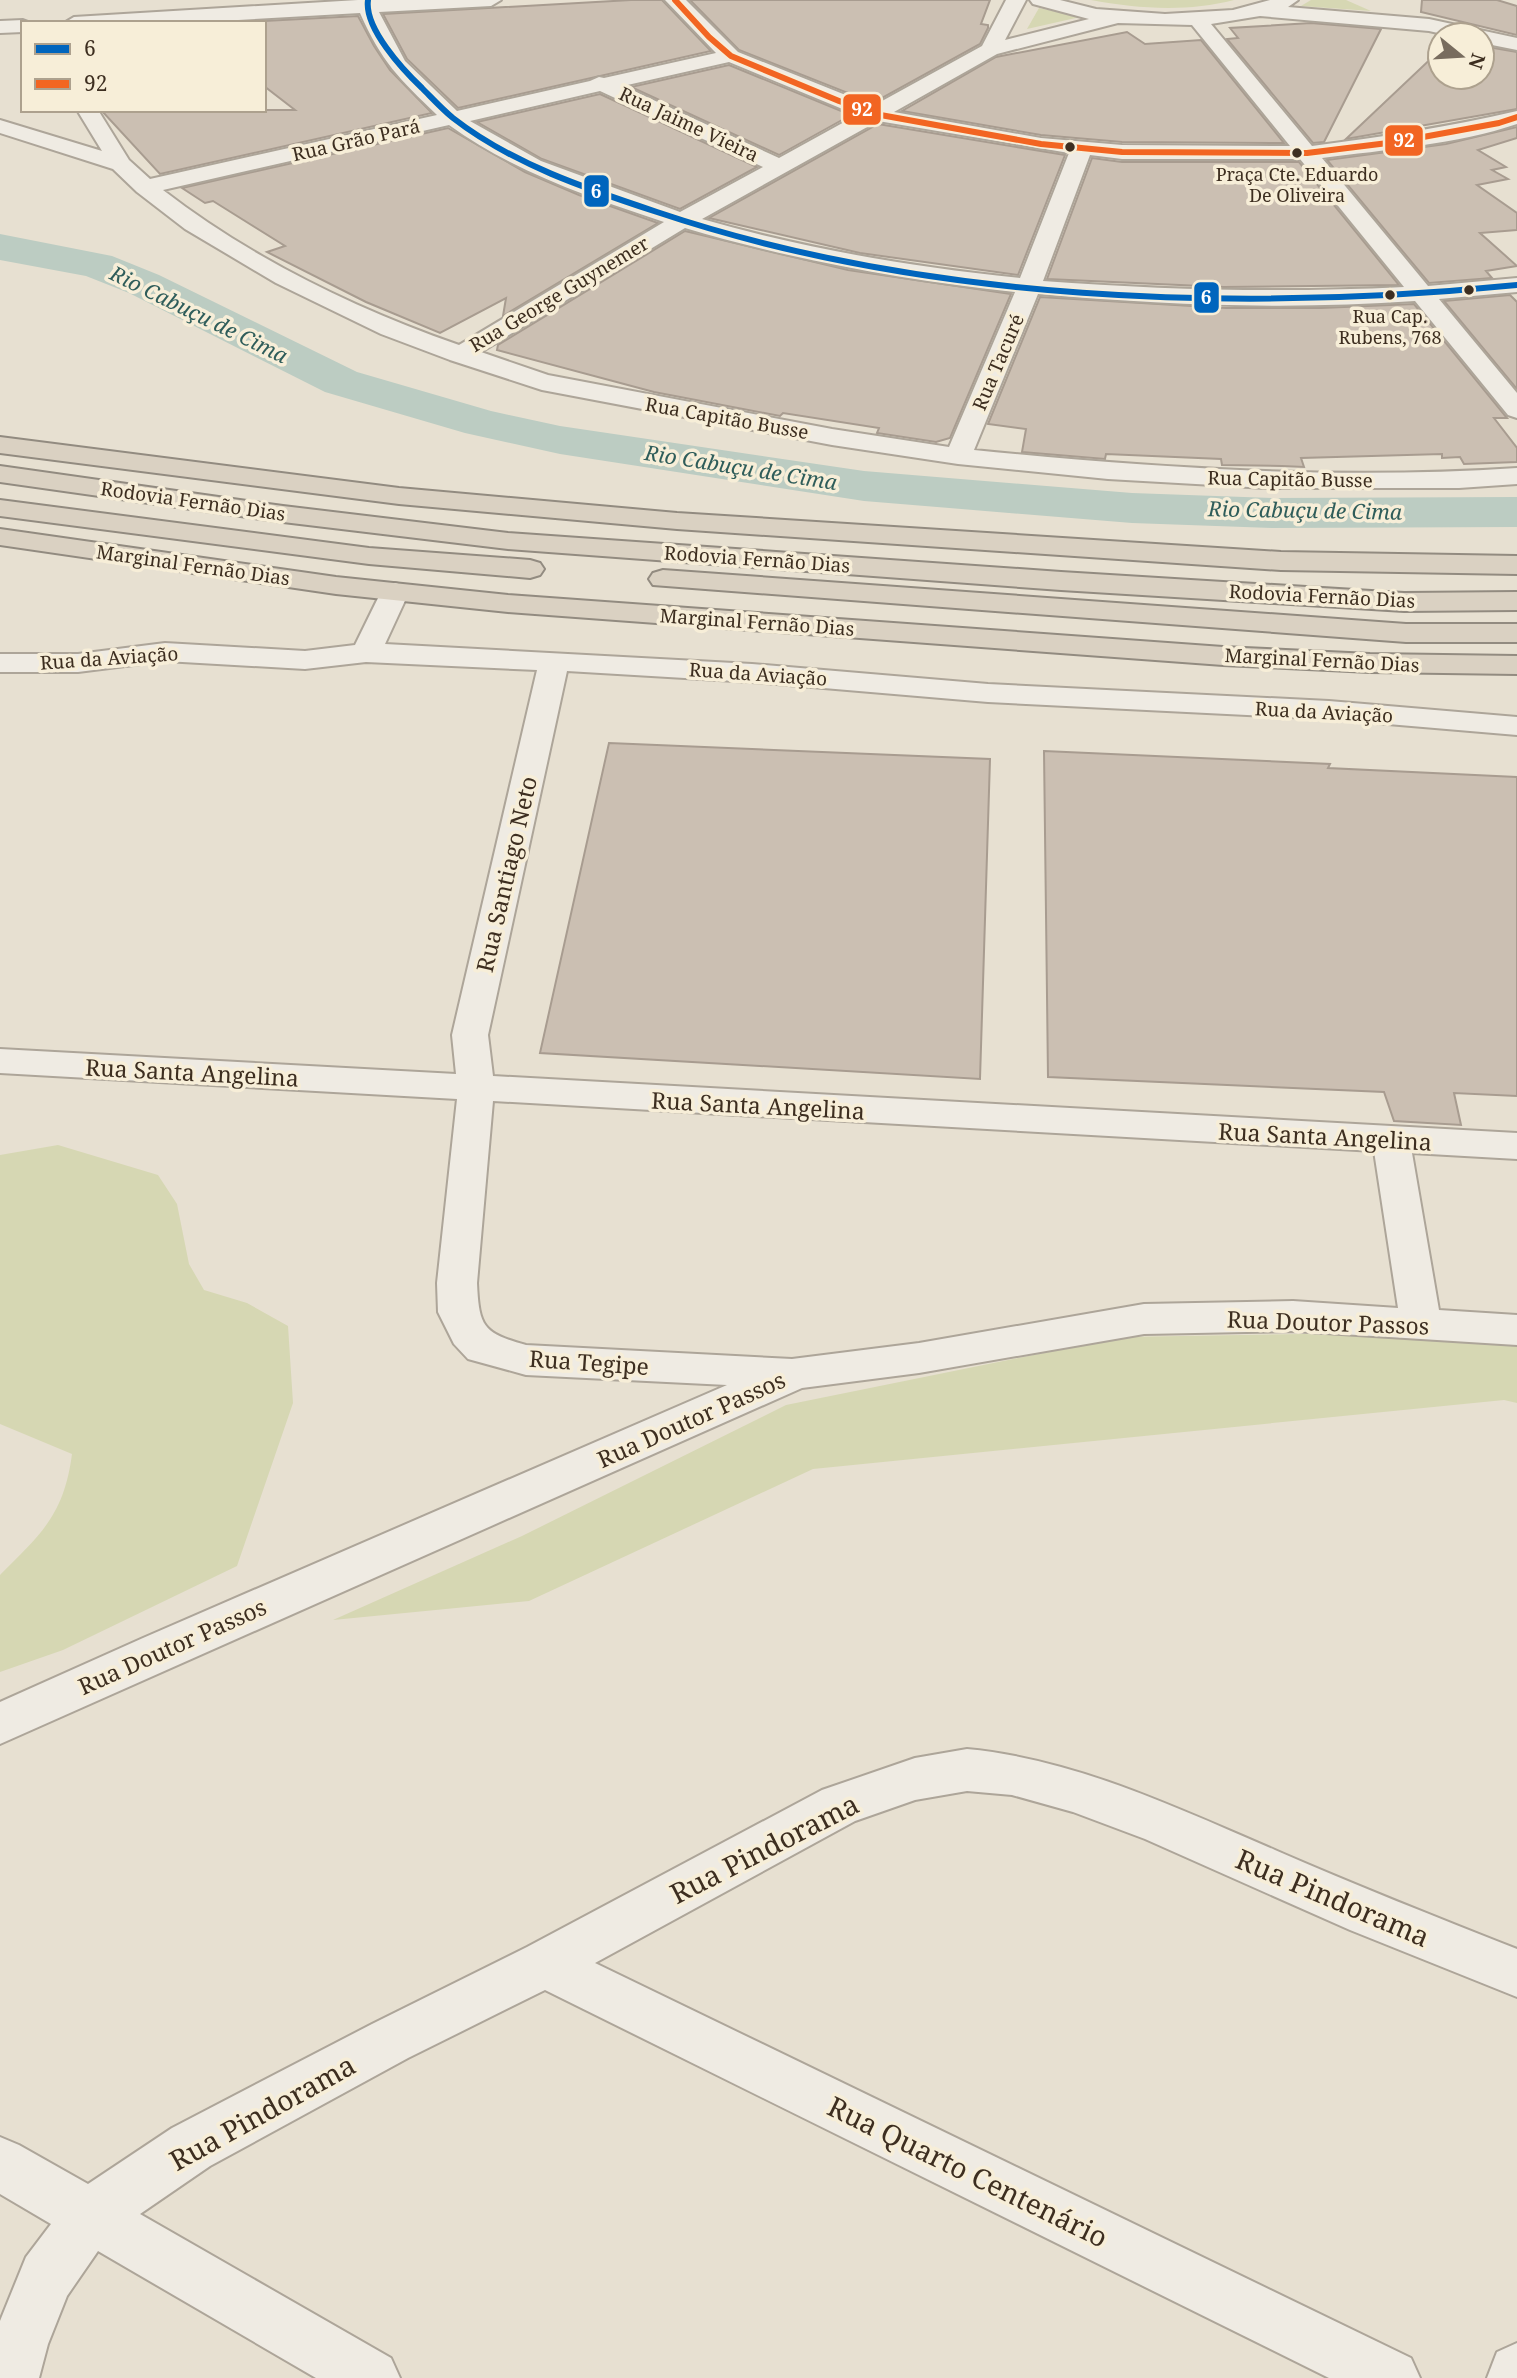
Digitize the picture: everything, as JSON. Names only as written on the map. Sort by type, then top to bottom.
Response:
[{"type":"highway","points":[[0,445],[399,496],[717,524],[1282,562],[1517,565]]},
{"type":"highway","name":"Rodovia Fernão Dias","points":[[0,474],[283,514],[508,541],[1075,582],[1404,602],[1517,601]]},
{"type":"highway","name":"Rodovia Fernão Dias","points":[[0,508],[369,556],[1065,610],[1406,633],[1517,633]]},
{"type":"highway","name":"Marginal Fernão Dias","points":[[0,537],[396,592],[1015,642],[1424,666],[1517,665]]},
{"type":"street","points":[[68,21],[73,0]]},
{"type":"street","points":[[103,21],[368,3],[491,0]]},
{"type":"street","points":[[675,0],[709,37],[731,56],[875,114],[1082,149],[1307,153],[1511,124]]},
{"type":"street","points":[[990,50],[1016,0]]},
{"type":"street","points":[[1040,0],[1119,17],[1197,19],[1260,10],[1288,0]]},
{"type":"street","points":[[1369,0],[1426,24]]},
{"type":"street","points":[[368,3],[395,62],[454,118],[547,172],[681,221],[849,264],[1029,288],[1230,299],[1424,296],[1517,285]]},
{"type":"street","points":[[1260,10],[1426,25]]},
{"type":"street","name":"Rua George Guynemer","points":[[459,355],[681,221],[990,50],[1119,17]]},
{"type":"street","points":[[1197,19],[1517,410]]},
{"type":"street","points":[[0,27],[21,26]]},
{"type":"street","points":[[1496,40],[1517,44]]},
{"type":"street","name":"Rua Grão Pará","points":[[145,187],[599,83],[731,56]]},
{"type":"street","name":"Rua Jaime Vieira","points":[[599,83],[779,166]]},
{"type":"street","points":[[88,112],[121,164]]},
{"type":"street","name":"Rua Capitão Busse","points":[[0,126],[121,164],[145,187],[193,224],[284,278],[390,329],[542,383],[832,437],[958,456],[1160,475],[1253,480],[1412,481],[1517,476]]},
{"type":"street","name":"Rua Tacuré","points":[[958,456],[1029,288],[1082,149]]},
{"type":"street","points":[[366,653],[396,592]]},
{"type":"street","name":"Rua da Aviação","points":[[0,663],[78,663],[165,652],[305,660],[366,653],[752,673],[988,693],[1329,710],[1517,726]]},
{"type":"street","name":"Rua Santiago Neto","points":[[476,1089],[470,1035],[554,661]]},
{"type":"street","name":"Rua Santa Angelina","points":[[0,1061],[1517,1146]]},
{"type":"street","name":"Rua Tegipe","points":[[476,1089],[457,1283],[458,1312],[468,1333],[483,1348],[526,1360],[796,1373]]},
{"type":"street","points":[[1391,1140],[1421,1326]]},
{"type":"street","name":"Rua Doutor Passos","points":[[0,1724],[159,1651],[796,1373],[919,1358],[1144,1319],[1293,1316],[1517,1330]]},
{"type":"street","name":"Rua Pindorama","points":[[10,2378],[19,2344],[46,2277],[92,2214],[191,2147],[390,2041],[545,1964],[839,1805],[915,1779],[967,1770],[1012,1774],[1075,1792],[1150,1819],[1368,1914],[1517,1973]]},
{"type":"street","name":"Rua Quarto Centenário","points":[[545,1964],[1391,2378]]},
{"type":"street","points":[[0,2164],[92,2214],[371,2378]]},
{"type":"street","points":[[1516,2378],[1517,2372]]},
{"type":"green space","points":[[1091,0],[1234,0],[1163,8]]},
{"type":"green space","points":[[1311,0],[1346,0],[1371,11],[1301,6]]},
{"type":"green space","points":[[1039,8],[1080,17],[1027,29]]},
{"type":"green space","points":[[58,1145],[158,1175],[177,1204],[189,1264],[204,1290],[247,1303],[288,1326],[293,1403],[237,1566],[63,1650],[0,1672],[0,1575],[39,1535],[57,1508],[72,1454],[0,1424],[0,1155]]},
{"type":"green space","points":[[1304,1334],[1517,1342],[1517,1403],[1504,1400],[813,1469],[529,1601],[333,1620],[522,1536],[786,1405],[1122,1337]]},
{"type":"building","points":[[662,0],[711,51],[458,108],[407,59],[383,14]]},
{"type":"building","points":[[690,0],[990,0],[981,24],[988,25],[988,28],[980,44],[873,103],[739,50]]},
{"type":"building","points":[[1422,0],[1497,0],[1517,6],[1517,35],[1496,30],[1496,21],[1459,21],[1421,12]]},
{"type":"building","points":[[358,16],[390,70],[432,113],[160,174],[103,112],[295,110],[266,88],[264,21]]},
{"type":"building","points":[[1311,23],[1381,29],[1324,142],[1313,143],[1227,39],[1238,38],[1230,28]]},
{"type":"building","points":[[1127,32],[1145,44],[1201,40],[1284,143],[1122,142],[1041,135],[902,111],[996,57]]},
{"type":"building","points":[[1496,48],[1517,52],[1517,109],[1346,139],[1426,63],[1426,91],[1496,91]]},
{"type":"building","points":[[729,65],[851,115],[779,155],[631,87]]},
{"type":"building","points":[[600,94],[757,167],[680,209],[542,159],[477,122]]},
{"type":"building","points":[[878,124],[1065,155],[1018,275],[860,253],[709,218]]},
{"type":"building","points":[[1517,127],[1517,138],[1478,150],[1506,167],[1492,170],[1508,179],[1477,185],[1517,213],[1517,230],[1480,233],[1517,266],[1486,271],[1492,278],[1429,283],[1327,160],[1446,144]]},
{"type":"building","points":[[448,128],[525,172],[579,195],[658,223],[503,316],[506,298],[440,333],[366,302],[267,252],[285,246],[213,201],[205,203],[182,188]]},
{"type":"building","points":[[1092,158],[1122,162],[1299,162],[1399,285],[1224,287],[1047,279]]},
{"type":"building","points":[[685,231],[848,270],[1011,294],[950,438],[936,442],[877,433],[879,428],[783,413],[780,416],[654,392],[497,350],[498,345]]},
{"type":"building","points":[[1510,295],[1517,302],[1517,389],[1444,301]]},
{"type":"building","points":[[1040,297],[1226,308],[1414,304],[1507,418],[1494,418],[1517,448],[1517,462],[1464,464],[1460,457],[1442,458],[1442,454],[1301,458],[1304,467],[1222,465],[1221,459],[1106,454],[1105,459],[1022,452],[1026,429],[988,424]]},
{"type":"building","points":[[609,743],[990,759],[980,1079],[540,1053]]},
{"type":"building","points":[[1044,751],[1330,764],[1328,768],[1517,777],[1517,1096],[1454,1093],[1461,1125],[1394,1121],[1384,1092],[1048,1077]]},
{"type":"waterway","name":"Rio Cabuçu de Cima","points":[[0,247],[97,265],[144,284],[341,382],[482,423],[560,440],[864,486],[1132,508],[1273,513],[1517,512]]},
{"type":"transit line","name":"6","points":[[368,0],[367,7],[386,49],[398,66],[449,115],[492,144],[577,184],[621,200],[679,220],[796,251],[973,280],[1148,295],[1359,297],[1517,285]]},
{"type":"transit line","name":"92","points":[[675,0],[709,37],[731,56],[839,101],[875,114],[1041,144],[1122,152],[1307,153],[1396,142],[1499,123],[1517,117]]},
{"type":"place","name":"Praça Cte. Eduardo De Oliveira","points":[[1297,153]]},
{"type":"place","name":"Rua Cap. Rubens, 768","points":[[1390,295]]}]
